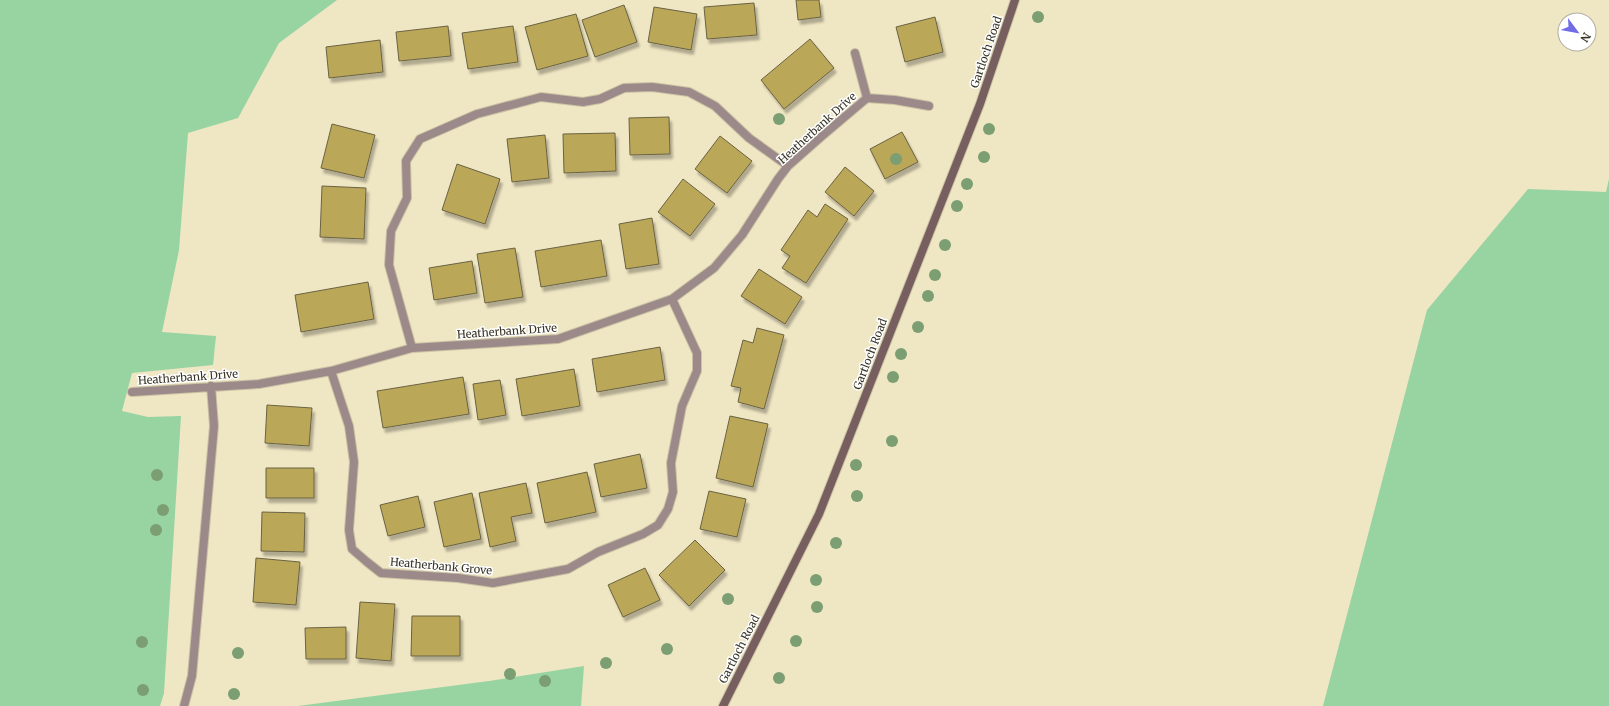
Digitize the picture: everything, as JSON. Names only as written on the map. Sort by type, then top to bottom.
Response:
[{"type":"main road","name":"Gartloch Road","points":[[723,706],[819,514],[980,104],[1015,0]]},
{"type":"street","name":"Heatherbank Drive","points":[[855,53],[867,98]]},
{"type":"street","points":[[412,348],[389,266],[391,231],[407,198],[406,160],[420,139],[477,114],[541,98],[583,102],[600,99],[624,88],[652,87],[689,92],[715,106],[749,138],[788,166]]},
{"type":"street","name":"Heatherbank Drive","points":[[132,392],[259,384],[331,371],[412,348],[558,339],[672,298],[714,268],[742,235],[788,166],[867,98],[894,100],[929,106]]},
{"type":"street","name":"Heatherbank Grove","points":[[331,371],[349,426],[354,462],[349,530],[352,549],[367,562],[381,573],[458,578],[493,583],[568,569],[598,552],[643,534],[658,525],[668,509],[672,492],[671,463],[682,406],[697,371],[698,353],[672,298]]},
{"type":"street","points":[[184,706],[192,676],[214,426],[211,386]]},
{"type":"green space","points":[[0,0],[337,0],[279,43],[238,118],[188,133],[179,250],[162,332],[216,336],[213,365],[132,373],[122,411],[148,417],[181,416],[164,693],[160,706],[0,706]]},
{"type":"green space","points":[[1609,179],[1609,706],[1323,706],[1427,310],[1528,189],[1606,192]]},
{"type":"green space","points":[[584,666],[581,706],[298,706],[489,681]]},
{"type":"building","points":[[796,0],[819,0],[821,17],[798,20]]},
{"type":"building","points":[[754,3],[757,35],[707,39],[704,7]]},
{"type":"building","points":[[624,5],[637,42],[595,57],[582,20]]},
{"type":"building","points":[[654,7],[697,14],[691,50],[648,42]]},
{"type":"building","points":[[576,14],[588,56],[537,70],[525,27]]},
{"type":"building","points":[[935,17],[943,52],[905,62],[896,27]]},
{"type":"building","points":[[448,26],[451,56],[399,61],[396,32]]},
{"type":"building","points":[[513,26],[518,62],[468,69],[462,33]]},
{"type":"building","points":[[810,39],[834,68],[784,109],[761,80]]},
{"type":"building","points":[[380,40],[383,72],[329,78],[326,47]]},
{"type":"building","points":[[669,117],[670,154],[630,155],[629,118]]},
{"type":"building","points":[[332,124],[375,135],[364,178],[321,168]]},
{"type":"building","points":[[902,132],[918,162],[885,179],[870,149]]},
{"type":"building","points":[[615,133],[616,171],[564,173],[563,134]]},
{"type":"building","points":[[545,135],[549,178],[512,182],[507,139]]},
{"type":"building","points":[[720,136],[752,161],[727,193],[695,169]]},
{"type":"building","points":[[457,164],[500,179],[485,224],[442,210]]},
{"type":"building","points":[[845,167],[874,191],[854,216],[825,192]]},
{"type":"building","points":[[683,179],[715,204],[690,236],[658,212]]},
{"type":"building","points":[[322,186],[366,188],[364,239],[320,237]]},
{"type":"building","points":[[825,204],[848,219],[806,283],[782,268],[790,256],[781,250],[808,210],[817,217]]},
{"type":"building","points":[[652,218],[659,264],[626,269],[619,224]]},
{"type":"building","points":[[601,240],[607,276],[541,287],[535,251]]},
{"type":"building","points":[[515,248],[523,297],[485,303],[477,254]]},
{"type":"building","points":[[472,261],[477,293],[434,300],[429,268]]},
{"type":"building","points":[[759,269],[802,297],[785,324],[741,296]]},
{"type":"building","points":[[368,282],[374,319],[301,332],[295,295]]},
{"type":"building","points":[[757,328],[784,335],[764,409],[738,402],[741,388],[731,386],[743,340],[753,343]]},
{"type":"building","points":[[660,347],[665,380],[597,392],[592,359]]},
{"type":"building","points":[[574,369],[580,406],[522,416],[516,379]]},
{"type":"building","points":[[463,377],[469,414],[383,428],[377,391]]},
{"type":"building","points":[[500,380],[506,415],[478,420],[473,384]]},
{"type":"building","points":[[267,405],[312,408],[309,446],[265,443]]},
{"type":"building","points":[[730,416],[768,424],[753,487],[716,478]]},
{"type":"building","points":[[640,454],[647,488],[601,497],[594,464]]},
{"type":"building","points":[[266,468],[314,468],[314,498],[266,498]]},
{"type":"building","points":[[587,472],[596,512],[545,523],[537,483]]},
{"type":"building","points":[[526,483],[532,513],[511,517],[516,541],[490,547],[479,493]]},
{"type":"building","points":[[709,491],[746,499],[737,537],[700,529]]},
{"type":"building","points":[[472,493],[481,539],[444,547],[434,502]]},
{"type":"building","points":[[418,496],[425,527],[388,536],[380,505]]},
{"type":"building","points":[[262,512],[305,513],[304,552],[261,551]]},
{"type":"building","points":[[695,540],[725,570],[689,606],[659,575]]},
{"type":"building","points":[[256,558],[300,562],[296,605],[253,602]]},
{"type":"building","points":[[645,568],[660,600],[623,617],[608,585]]},
{"type":"building","points":[[360,602],[395,604],[391,661],[356,658]]},
{"type":"building","points":[[412,616],[460,616],[460,656],[411,656]]},
{"type":"building","points":[[346,627],[346,659],[306,659],[305,628]]}]
